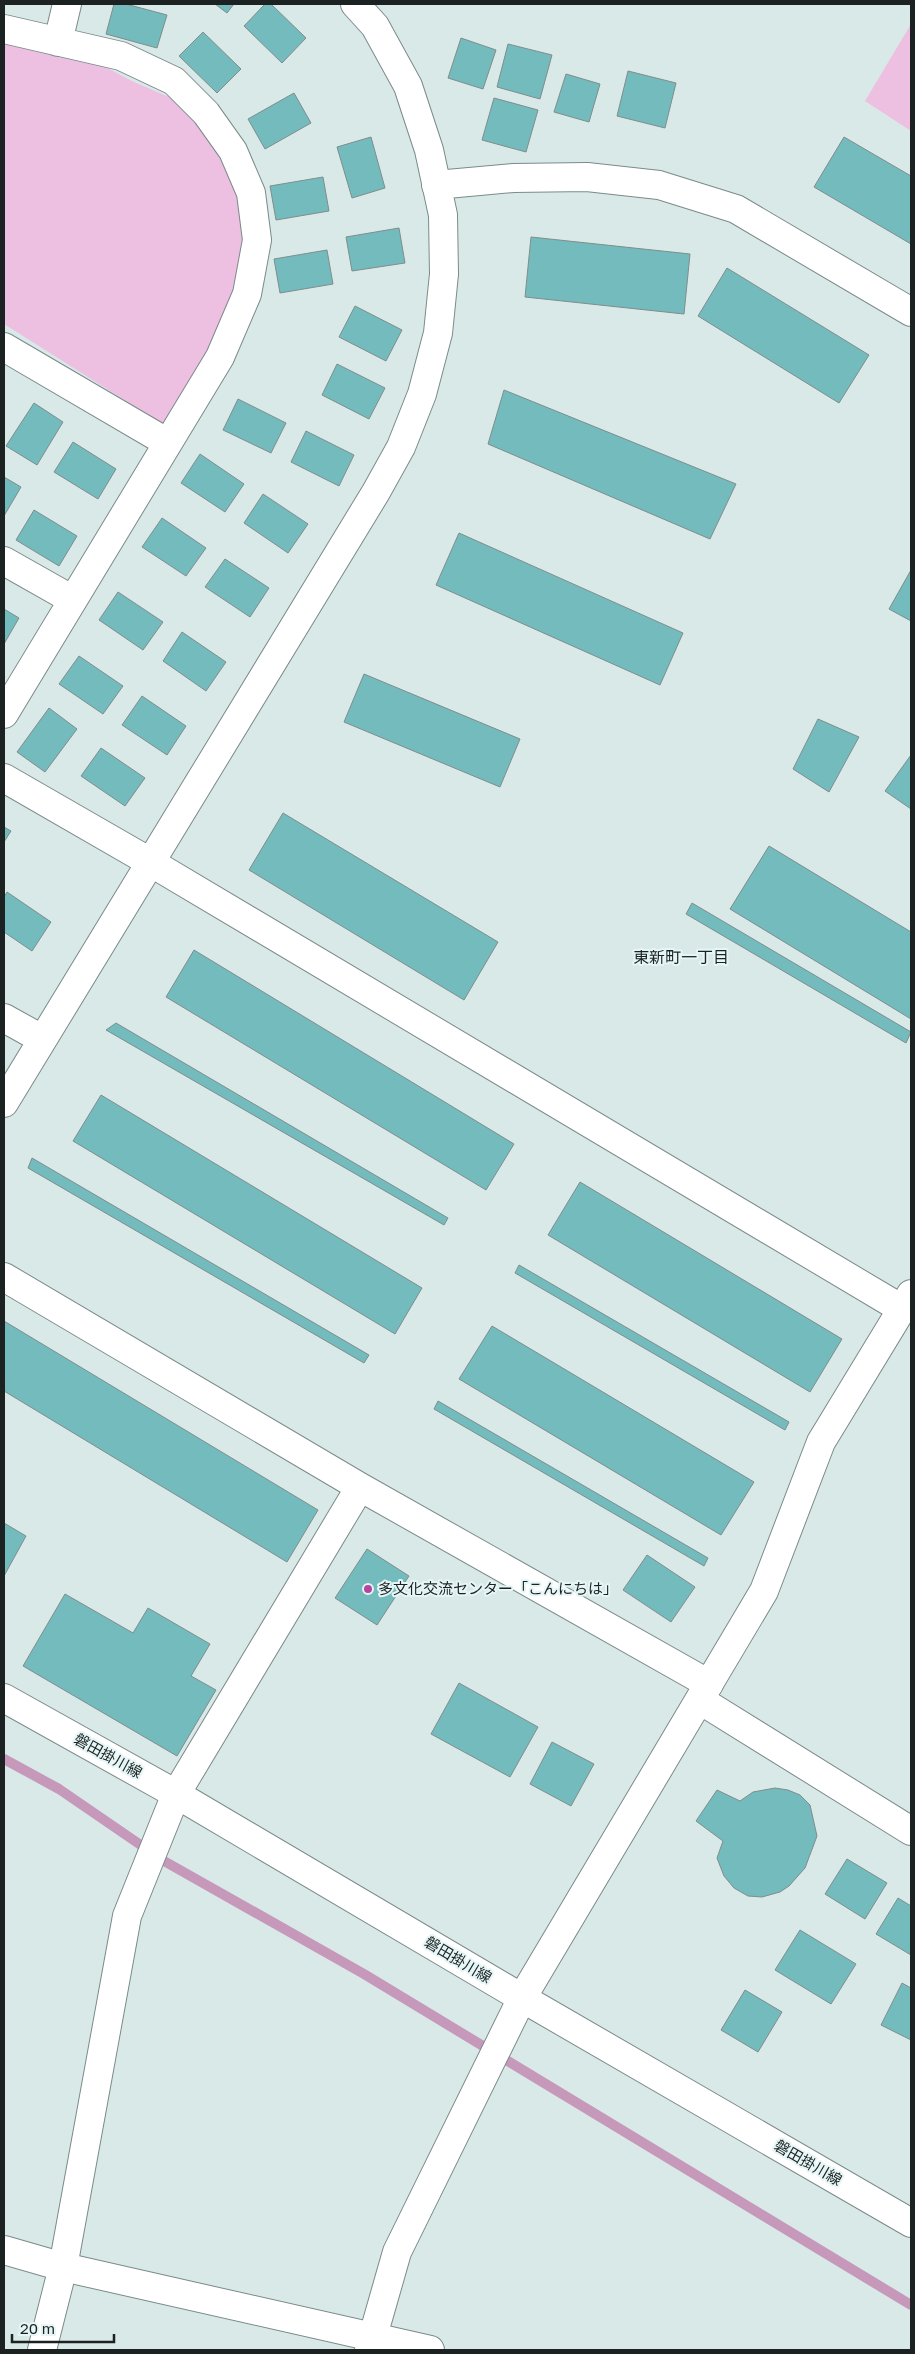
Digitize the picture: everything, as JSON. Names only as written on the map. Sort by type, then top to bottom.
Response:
[{"type":"street","points":[[58,42],[67,4]]},
{"type":"street","points":[[4,1103],[376,492],[401,447],[422,394],[438,333],[444,274],[443,215],[429,150],[408,86],[375,26],[356,4]]},
{"type":"street","points":[[4,29],[121,56],[174,81],[206,113],[233,151],[251,193],[257,240],[247,294],[220,357],[4,714]]},
{"type":"street","points":[[436,185],[513,178],[587,177],[659,185],[736,209],[911,312]]},
{"type":"street","points":[[4,347],[168,443]]},
{"type":"street","points":[[4,561],[73,600]]},
{"type":"street","points":[[4,778],[907,1301],[821,1442],[764,1591],[522,1998],[397,2252],[370,2344]]},
{"type":"street","points":[[4,1018],[42,1040]]},
{"type":"street","points":[[4,1277],[360,1486],[705,1692],[911,1831]]},
{"type":"street","points":[[42,2350],[63,2267],[127,1916],[176,1794],[360,1486]]},
{"type":"street","name":"磐田掛川線","points":[[4,1698],[176,1794],[522,1998],[911,2223]]},
{"type":"street","points":[[4,2250],[63,2267],[370,2344],[430,2350]]},
{"type":"shaded area","points":[[911,24],[911,131],[865,101]]},
{"type":"shaded area","points":[[4,29],[58,42],[132,81],[206,113],[254,217],[249,288],[175,432],[4,324]]},
{"type":"building","points":[[114,4],[126,4],[167,15],[157,48],[106,34]]},
{"type":"building","points":[[215,4],[234,4],[227,13]]},
{"type":"building","points":[[265,4],[271,4],[306,38],[282,63],[244,26]]},
{"type":"building","points":[[203,32],[241,69],[217,93],[179,56]]},
{"type":"building","points":[[461,38],[496,50],[483,89],[448,78]]},
{"type":"building","points":[[508,44],[552,55],[540,99],[497,87]]},
{"type":"building","points":[[628,71],[676,83],[665,128],[617,116]]},
{"type":"building","points":[[566,74],[600,84],[589,122],[554,112]]},
{"type":"building","points":[[294,93],[311,123],[265,149],[248,119]]},
{"type":"building","points":[[494,98],[538,110],[526,152],[482,140]]},
{"type":"building","points":[[371,137],[385,188],[352,198],[337,147]]},
{"type":"building","points":[[844,137],[911,176],[911,244],[814,187]]},
{"type":"building","points":[[323,177],[329,211],[276,220],[270,186]]},
{"type":"building","points":[[399,228],[405,263],[352,271],[346,237]]},
{"type":"building","points":[[531,237],[690,254],[684,314],[525,297]]},
{"type":"building","points":[[327,250],[333,284],[280,293],[274,259]]},
{"type":"building","points":[[727,268],[869,355],[839,403],[698,316]]},
{"type":"building","points":[[355,306],[402,330],[386,361],[339,337]]},
{"type":"building","points":[[337,364],[385,388],[369,419],[322,395]]},
{"type":"building","points":[[504,390],[736,484],[710,539],[488,444]]},
{"type":"building","points":[[238,399],[286,423],[271,453],[223,430]]},
{"type":"building","points":[[34,403],[63,422],[37,465],[6,446]]},
{"type":"building","points":[[306,431],[354,455],[339,486],[291,462]]},
{"type":"building","points":[[73,442],[116,469],[98,499],[54,472]]},
{"type":"building","points":[[200,454],[244,484],[225,512],[181,483]]},
{"type":"building","points":[[4,477],[21,487],[4,516]]},
{"type":"building","points":[[263,494],[308,524],[288,553],[244,523]]},
{"type":"building","points":[[34,510],[77,536],[59,566],[16,540]]},
{"type":"building","points":[[162,518],[206,548],[186,576],[142,547]]},
{"type":"building","points":[[459,533],[683,633],[660,685],[436,585]]},
{"type":"building","points":[[225,559],[269,588],[250,617],[205,587]]},
{"type":"building","points":[[911,570],[911,621],[889,609]]},
{"type":"building","points":[[118,592],[163,622],[143,650],[99,620]]},
{"type":"building","points":[[4,609],[19,618],[4,644]]},
{"type":"building","points":[[182,632],[226,662],[206,691],[163,661]]},
{"type":"building","points":[[79,656],[123,686],[103,714],[59,684]]},
{"type":"building","points":[[364,674],[520,739],[500,787],[344,722]]},
{"type":"building","points":[[142,696],[186,726],[167,755],[122,725]]},
{"type":"building","points":[[49,708],[77,729],[45,772],[17,752]]},
{"type":"building","points":[[818,719],[859,737],[829,792],[793,769]]},
{"type":"building","points":[[101,748],[145,778],[125,806],[81,776]]},
{"type":"building","points":[[911,755],[911,809],[885,791]]},
{"type":"building","points":[[283,813],[498,942],[464,1000],[249,870]]},
{"type":"building","points":[[4,827],[11,831],[4,842]]},
{"type":"building","points":[[769,846],[911,932],[911,1019],[730,909]]},
{"type":"building","points":[[7,892],[51,922],[32,951],[4,932],[4,897]]},
{"type":"building","points":[[692,903],[911,1032],[906,1043],[686,914]]},
{"type":"building","points":[[194,950],[514,1144],[486,1190],[166,997]]},
{"type":"building","points":[[116,1023],[448,1218],[444,1225],[106,1030]]},
{"type":"building","points":[[101,1095],[422,1288],[395,1334],[73,1141]]},
{"type":"building","points":[[32,1158],[369,1355],[364,1363],[28,1168]]},
{"type":"building","points":[[580,1182],[842,1339],[810,1392],[548,1235]]},
{"type":"building","points":[[519,1265],[789,1422],[785,1430],[515,1273]]},
{"type":"building","points":[[4,1321],[318,1510],[287,1562],[4,1391]]},
{"type":"building","points":[[492,1326],[754,1482],[721,1535],[459,1379]]},
{"type":"building","points":[[438,1401],[708,1558],[704,1566],[434,1409]]},
{"type":"building","points":[[4,1523],[26,1536],[4,1576]]},
{"type":"building","points":[[367,1549],[409,1576],[377,1625],[335,1598]]},
{"type":"building","points":[[647,1555],[695,1587],[671,1622],[623,1590]]},
{"type":"building","points":[[65,1594],[133,1633],[148,1608],[210,1644],[191,1676],[216,1690],[177,1756],[23,1666]]},
{"type":"building","points":[[459,1683],[538,1727],[510,1777],[431,1734]]},
{"type":"building","points":[[552,1742],[594,1764],[571,1806],[530,1784]]},
{"type":"building","points":[[775,1788],[788,1790],[800,1795],[810,1805],[817,1836],[805,1868],[789,1886],[780,1892],[762,1897],[748,1896],[734,1888],[724,1876],[717,1858],[723,1841],[696,1821],[717,1790],[740,1801],[753,1792]]},
{"type":"building","points":[[847,1859],[887,1883],[865,1919],[825,1894]]},
{"type":"building","points":[[898,1898],[911,1906],[911,1955],[876,1934]]},
{"type":"building","points":[[800,1930],[856,1964],[831,2004],[775,1970]]},
{"type":"building","points":[[902,1983],[911,1988],[911,2040],[881,2025]]},
{"type":"building","points":[[745,1990],[782,2012],[758,2052],[721,2030]]},
{"type":"waterway","points":[[4,1759],[59,1789],[164,1861],[364,1974],[911,2305]]},
{"type":"place","name":"多文化交流センター「こんにちは」","points":[[368,1589]]},
{"type":"district","name":"東新町一丁目","points":[[681,957]]}]
